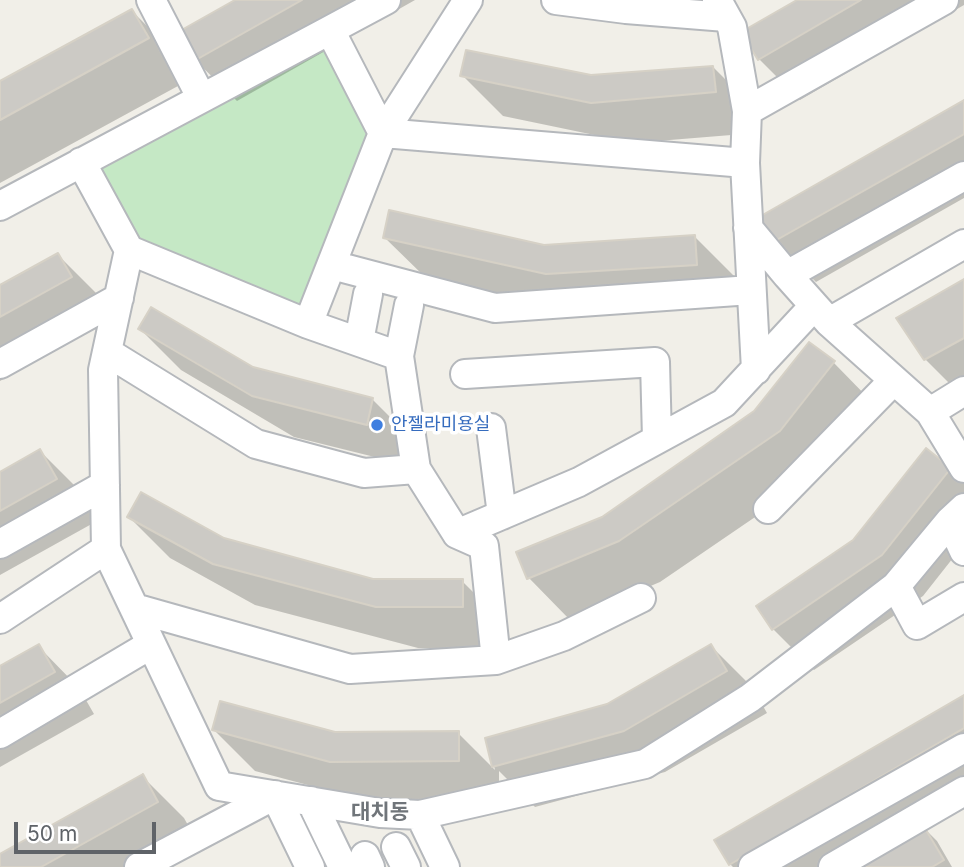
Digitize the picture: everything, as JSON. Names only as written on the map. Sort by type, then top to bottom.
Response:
[{"type":"street","points":[[151,0],[201,97]]},
{"type":"street","points":[[0,206],[386,0]]},
{"type":"street","points":[[308,324],[383,133],[468,0]]},
{"type":"street","points":[[556,0],[722,8],[732,27],[747,111],[745,163],[756,370]]},
{"type":"street","points":[[747,111],[944,0]]},
{"type":"street","points":[[330,30],[383,133]]},
{"type":"street","points":[[383,133],[745,163]]},
{"type":"street","points":[[81,162],[129,250],[308,324],[399,356]]},
{"type":"street","points":[[787,275],[964,176]]},
{"type":"street","points":[[748,228],[822,314],[930,412],[964,468]]},
{"type":"street","points":[[457,534],[579,482],[724,403],[756,370],[822,314],[964,244]]},
{"type":"street","points":[[129,250],[103,370],[106,550],[219,786],[223,823]]},
{"type":"street","points":[[332,265],[495,308],[751,290]]},
{"type":"street","points":[[359,341],[368,294]]},
{"type":"street","points":[[0,364],[119,298]]},
{"type":"street","points":[[409,305],[399,356],[416,469],[457,534],[484,546],[496,660]]},
{"type":"street","points":[[107,352],[256,444],[364,473],[416,469]]},
{"type":"street","points":[[465,374],[655,362],[657,439]]},
{"type":"street","points":[[768,509],[894,380]]},
{"type":"street","points":[[930,412],[964,391]]},
{"type":"street","points":[[491,428],[502,515]]},
{"type":"street","points":[[0,544],[105,485]]},
{"type":"street","points":[[957,514],[964,551]]},
{"type":"street","points":[[219,786],[380,813],[420,815],[645,764],[750,698],[896,586],[957,514]]},
{"type":"street","points":[[0,619],[106,550]]},
{"type":"street","points":[[896,586],[917,625],[964,597]]},
{"type":"street","points":[[134,608],[350,669],[496,660],[564,636],[641,598]]},
{"type":"street","points":[[0,734],[150,645]]},
{"type":"street","points":[[753,867],[964,748]]},
{"type":"street","points":[[844,864],[964,791]]},
{"type":"street","points":[[139,867],[275,795]]},
{"type":"street","points":[[275,795],[310,867]]},
{"type":"street","points":[[311,801],[359,863]]},
{"type":"street","points":[[420,815],[445,867]]},
{"type":"green space","points":[[330,30],[383,133],[308,324],[129,250],[81,162]]},
{"type":"building","points":[[235,0],[302,0],[194,61],[178,32]]},
{"type":"building","points":[[797,0],[861,0],[758,60],[741,32]]},
{"type":"building","points":[[132,9],[149,38],[0,120],[0,81]]},
{"type":"building","points":[[466,50],[591,75],[713,66],[716,92],[591,103],[460,76]]},
{"type":"building","points":[[964,100],[964,134],[773,242],[759,217]]},
{"type":"building","points":[[389,210],[544,245],[695,235],[697,265],[546,274],[383,238]]},
{"type":"building","points":[[58,253],[72,277],[0,317],[0,285]]},
{"type":"building","points":[[964,279],[964,338],[924,360],[896,318]]},
{"type":"building","points":[[151,307],[253,367],[373,398],[367,425],[252,396],[138,329]]},
{"type":"building","points":[[809,342],[835,361],[780,431],[619,541],[527,579],[516,552],[602,517],[754,411]]},
{"type":"building","points":[[926,448],[951,468],[882,555],[772,630],[756,606],[853,540]]},
{"type":"building","points":[[40,449],[57,479],[0,511],[0,472]]},
{"type":"building","points":[[141,492],[224,538],[373,579],[463,579],[463,607],[376,607],[213,564],[127,517]]},
{"type":"building","points":[[39,644],[55,672],[0,703],[0,666]]},
{"type":"building","points":[[711,644],[727,671],[624,731],[492,767],[485,738],[607,704]]},
{"type":"building","points":[[964,695],[964,728],[729,865],[714,840]]},
{"type":"building","points":[[220,701],[335,732],[459,731],[459,761],[330,762],[212,730]]},
{"type":"building","points":[[143,774],[158,802],[41,867],[0,867],[0,854]]},
{"type":"building","points":[[923,825],[944,860],[932,867],[862,867],[860,862]]},
{"type":"place","name":"안젤라미용실","points":[[377,425]]},
{"type":"district","name":"대치동","points":[[380,813]]}]
